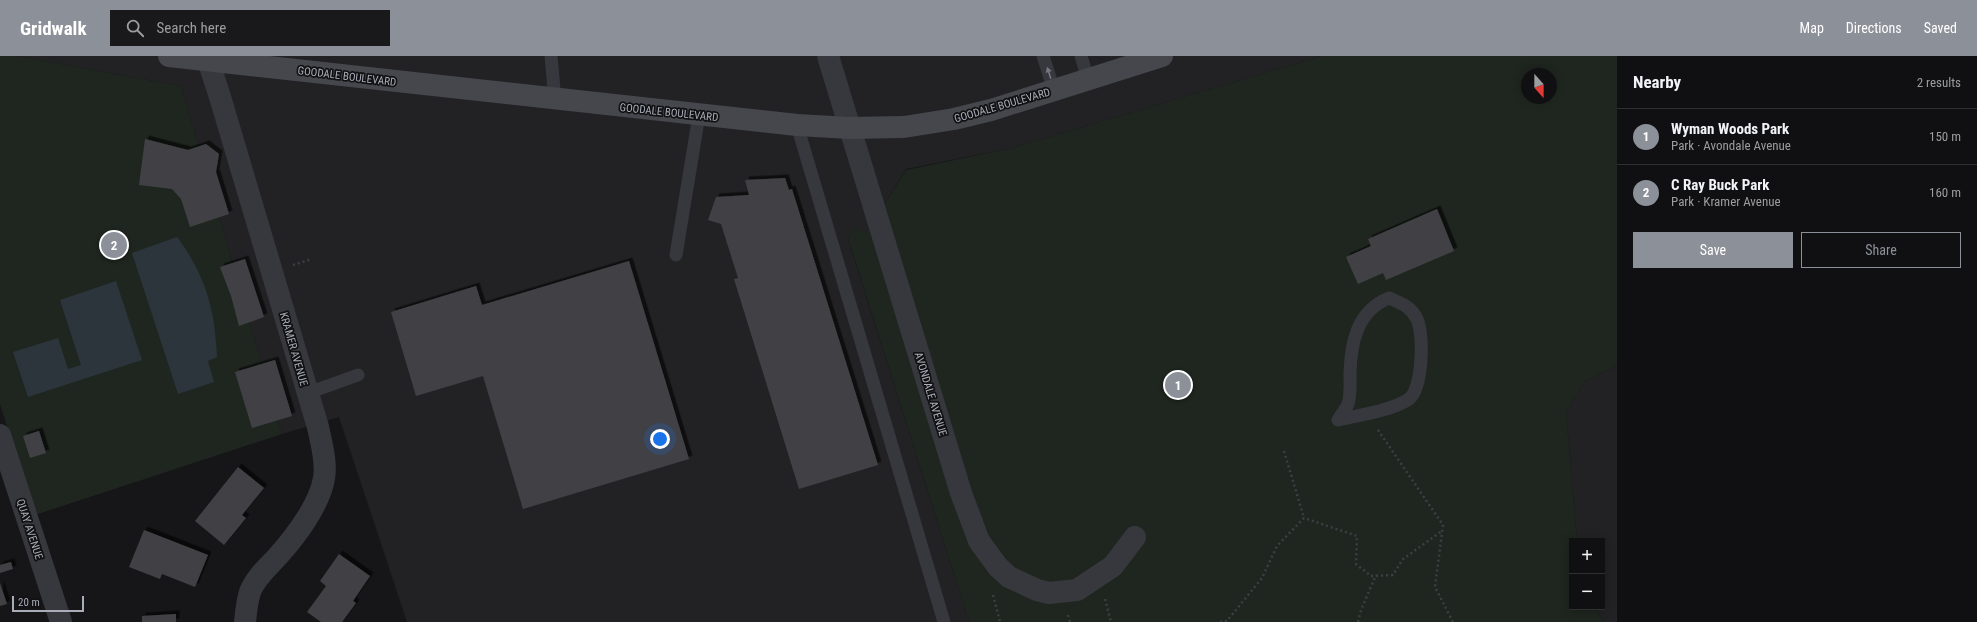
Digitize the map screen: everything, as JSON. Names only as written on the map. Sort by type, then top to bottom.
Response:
[{"type":"main road","name":"GOODALE BOULEVARD","points":[[169,56],[208,60],[234,60],[555,100],[797,125],[850,128],[904,127],[954,119],[991,110],[1162,56]]},
{"type":"street","name":"AVONDALE AVENUE","points":[[828,56],[961,493],[980,541],[994,562],[1009,578],[1029,588],[1049,593],[1077,590],[1113,566],[1135,537]]},
{"type":"street","name":"KRAMER AVENUE","points":[[208,60],[318,427],[323,454],[324,476],[319,496],[283,551],[261,575],[251,591],[245,622]]},
{"type":"street","name":"QUAY AVENUE","points":[[0,435],[61,622]]},
{"type":"lane","points":[[551,56],[555,100]]},
{"type":"lane","points":[[1043,56],[1054,90]]},
{"type":"lane","points":[[1081,56],[1088,79]]},
{"type":"lane","points":[[676,255],[699,115]]},
{"type":"lane","points":[[797,125],[944,622]]},
{"type":"lane","points":[[1388,298],[1407,305],[1417,319],[1422,346],[1418,382],[1410,398],[1394,406],[1367,413],[1338,420],[1348,404],[1350,363],[1355,336],[1365,315],[1376,304],[1388,298]]},
{"type":"lane","points":[[308,393],[358,375]]},
{"type":"path","points":[[293,265],[312,259]]},
{"type":"path","points":[[1367,413],[1443,525],[1435,588],[1453,622]]},
{"type":"path","points":[[1284,451],[1304,518]]},
{"type":"path","points":[[1304,518],[1357,536],[1356,564],[1371,576],[1393,575],[1403,559],[1442,531]]},
{"type":"path","points":[[1220,622],[1227,621],[1262,578],[1277,546],[1304,518]]},
{"type":"path","points":[[1358,622],[1376,575]]},
{"type":"shaded area","points":[[0,56],[17,56],[181,86],[282,434],[35,515],[0,404]]},
{"type":"shaded area","points":[[17,56],[1322,56],[1012,148],[906,169],[866,234],[854,227],[848,239],[969,622],[407,622],[339,417],[282,434],[181,86]]},
{"type":"shaded area","points":[[1322,56],[1617,56],[1617,365],[1584,382],[1566,412],[1577,538],[1569,538],[1569,610],[1596,610],[1604,622],[969,622],[848,238],[854,227],[866,233],[906,170],[1012,148]]},
{"type":"shaded area","points":[[177,237],[195,266],[207,294],[214,324],[217,357],[208,361],[214,382],[178,394],[132,253]]},
{"type":"shaded area","points":[[116,281],[142,360],[28,397],[13,352],[58,338],[68,369],[81,365],[60,300]]},
{"type":"shaded area","points":[[1617,365],[1617,622],[1604,622],[1596,610],[1605,610],[1605,538],[1577,538],[1566,412],[1584,382]]},
{"type":"building","points":[[145,139],[188,150],[206,144],[219,154],[216,172],[229,214],[190,227],[181,199],[172,189],[139,185]]},
{"type":"building","points":[[785,178],[789,190],[792,189],[878,465],[799,489],[734,279],[738,278],[721,224],[708,220],[716,197],[749,195],[745,180]]},
{"type":"building","points":[[1437,209],[1454,251],[1386,280],[1383,273],[1358,284],[1346,257],[1371,246],[1368,239]]},
{"type":"building","points":[[245,259],[264,317],[239,326],[231,296],[220,267]]},
{"type":"building","points":[[629,261],[689,459],[523,509],[483,376],[416,396],[391,312],[476,286],[482,305]]},
{"type":"building","points":[[275,360],[292,416],[252,428],[235,372]]},
{"type":"building","points":[[39,431],[46,453],[30,458],[23,436]]},
{"type":"building","points":[[238,467],[264,488],[242,515],[246,518],[224,545],[195,521]]},
{"type":"building","points":[[144,530],[208,555],[195,587],[162,574],[160,579],[129,567]]},
{"type":"building","points":[[339,554],[370,576],[353,601],[356,603],[342,622],[321,622],[307,612],[326,586],[320,581]]},
{"type":"building","points":[[11,562],[13,569],[0,573],[0,565]]},
{"type":"building","points":[[0,583],[7,604],[0,606]]},
{"type":"building","points":[[176,614],[176,622],[142,622],[142,616]]},
{"type":"place","name":"C Ray Buck Park","points":[[114,245]]},
{"type":"place","name":"Wyman Woods Park","points":[[1178,385]]}]
